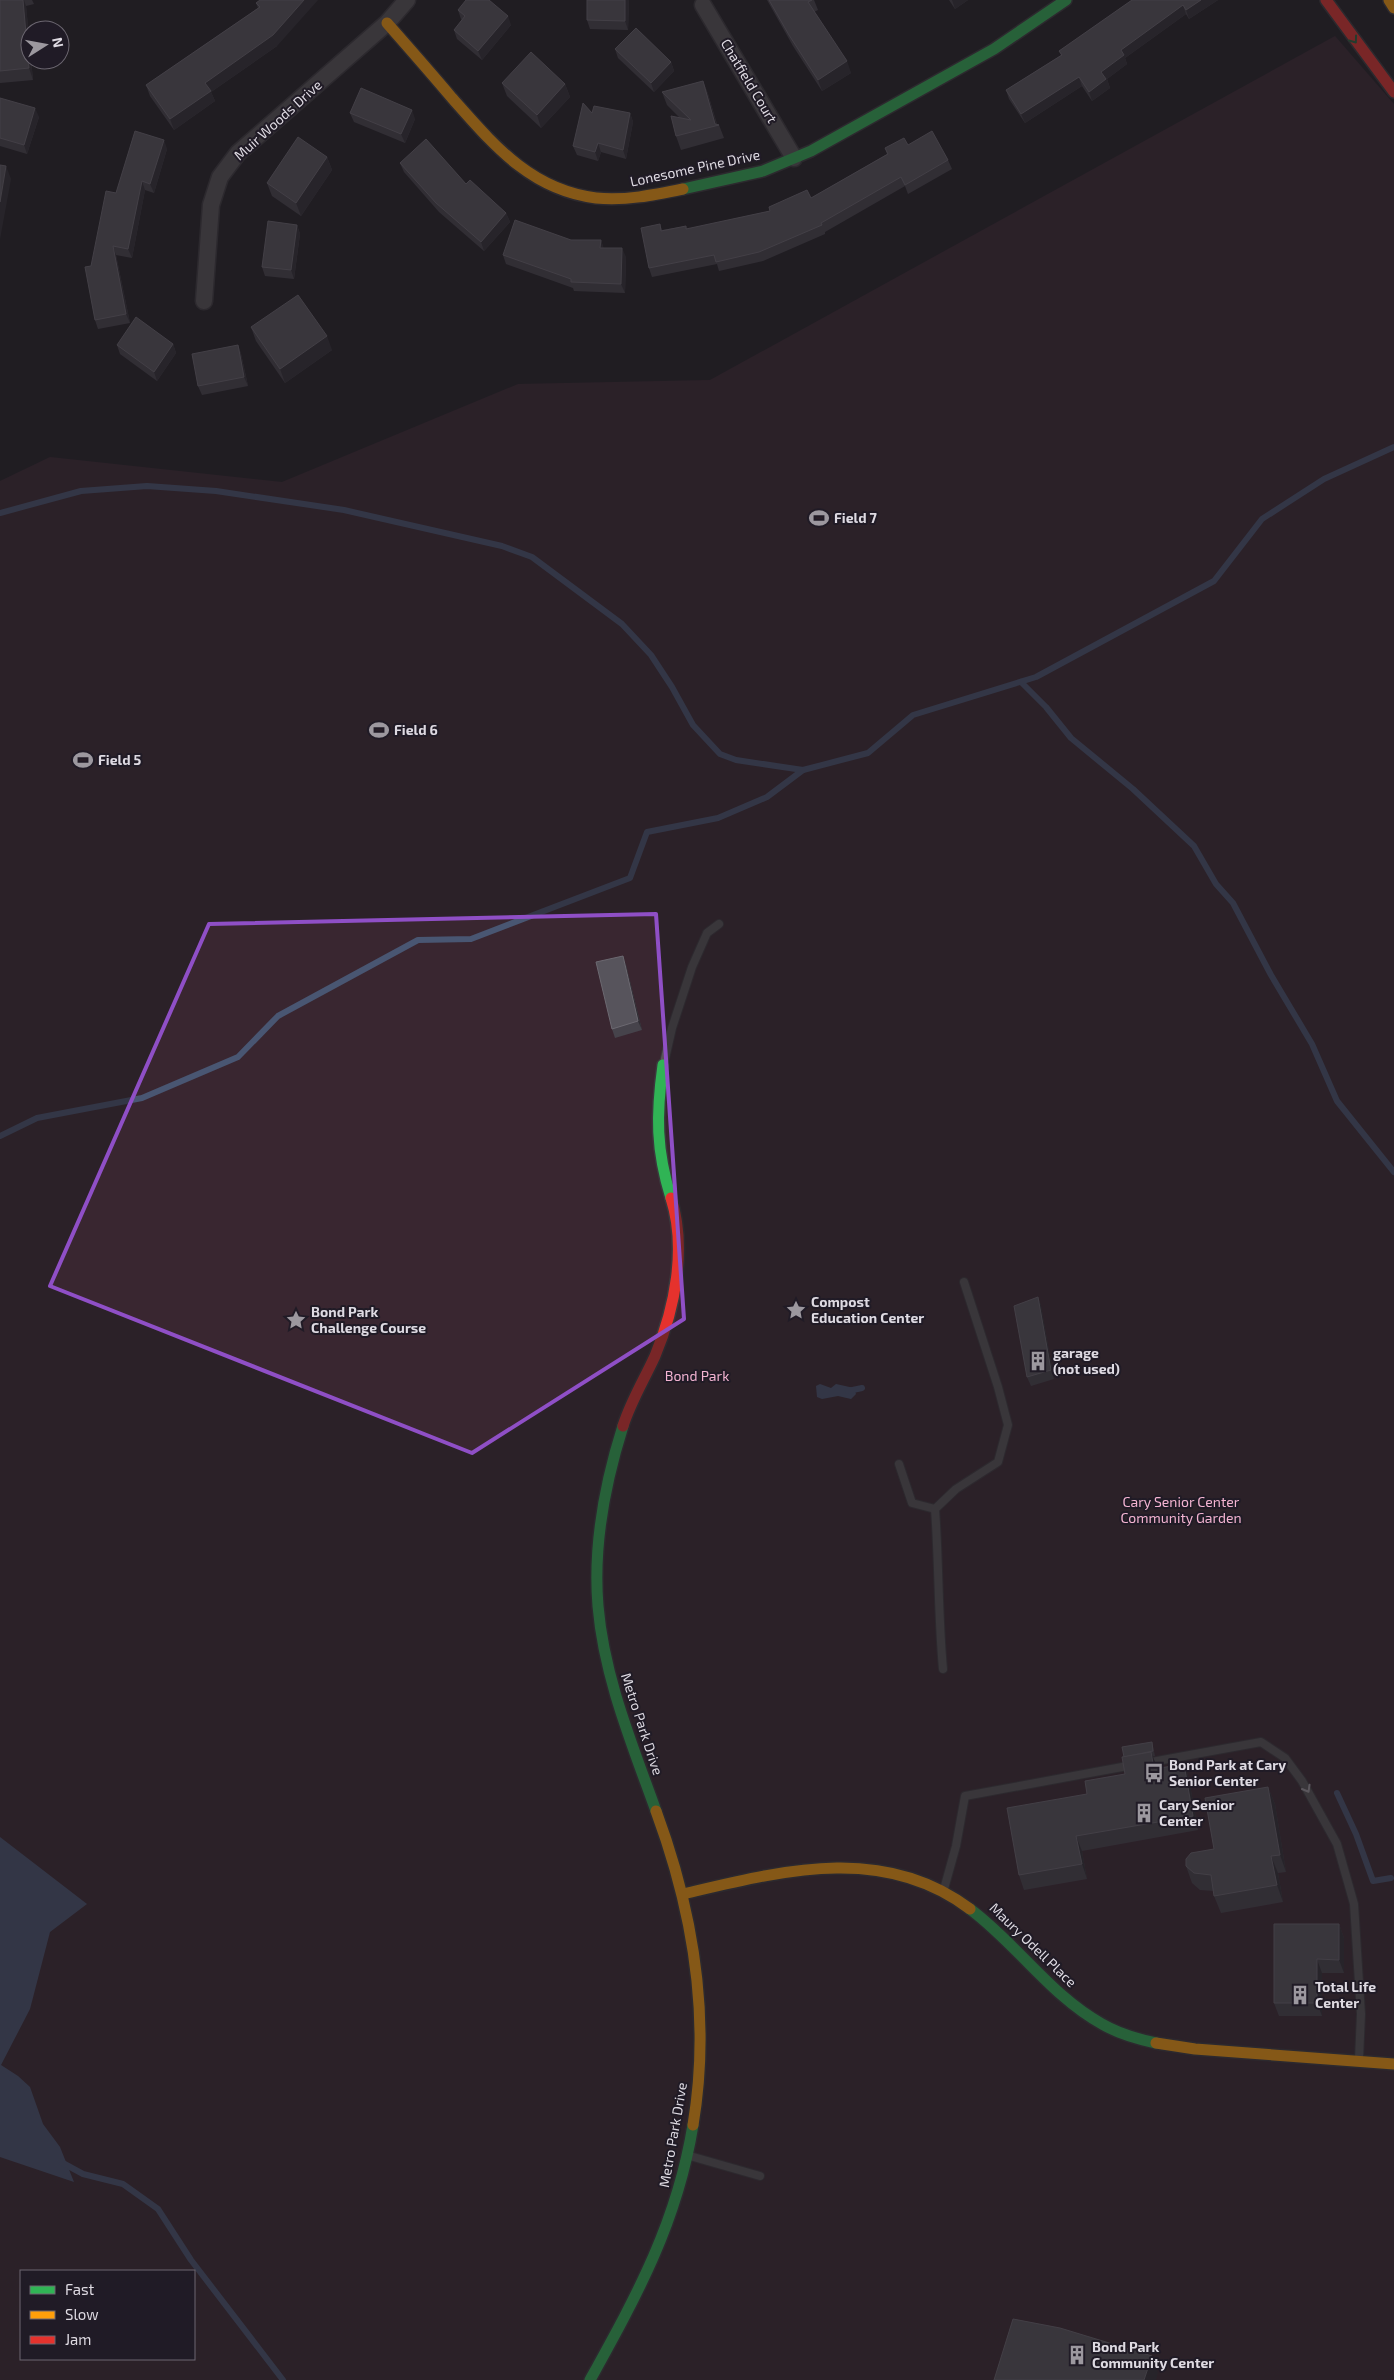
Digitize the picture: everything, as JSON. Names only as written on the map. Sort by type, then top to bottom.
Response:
[{"type":"street","name":"Muir Woods Drive","points":[[204,301],[211,205],[220,177],[238,153],[387,23],[407,0]]},
{"type":"street","name":"Lonesome Pine Drive","points":[[387,23],[498,150],[520,168],[561,190],[597,198],[628,198],[657,194],[747,175],[794,158],[982,57],[1041,20],[1066,0]]},
{"type":"street","points":[[1326,0],[1394,92]]},
{"type":"street","points":[[1389,0],[1394,8]]},
{"type":"street","name":"Chatfield Court","points":[[703,5],[794,158]]},
{"type":"street","name":"Metro Park Drive","points":[[590,2380],[658,2252],[676,2203],[688,2155],[701,2043],[696,1959],[683,1894],[672,1854],[614,1694],[603,1646],[598,1603],[601,1519],[622,1426],[637,1388],[658,1347],[670,1312],[677,1272],[677,1221],[662,1168],[656,1113],[663,1065]]},
{"type":"street","name":"Maury Odell Place","points":[[683,1894],[780,1871],[830,1866],[886,1869],[944,1888],[988,1922],[1056,1991],[1104,2025],[1156,2044],[1394,2064]]},
{"type":"lane","points":[[663,1065],[672,1028],[692,967],[707,933],[719,924]]},
{"type":"lane","points":[[935,1509],[956,1489],[998,1462],[1008,1425],[998,1387],[964,1282]]},
{"type":"lane","points":[[899,1464],[912,1502],[935,1509]]},
{"type":"lane","points":[[935,1509],[939,1563],[938,1617],[943,1669]]},
{"type":"lane","points":[[944,1888],[956,1846],[965,1796],[1261,1742],[1285,1758],[1302,1781],[1337,1844],[1352,1892],[1361,2014],[1359,2062]]},
{"type":"lane","points":[[688,2155],[760,2176]]},
{"type":"highlighted area","points":[[656,914],[684,1319],[472,1453],[50,1286],[209,924]]},
{"type":"green space","name":"Bond Park","points":[[1335,36],[1394,104],[1394,2380],[0,2380],[0,481],[50,457],[282,482],[518,384],[710,380]]},
{"type":"water","points":[[820,1384],[831,1388],[836,1384],[854,1388],[856,1394],[851,1399],[838,1396],[822,1399],[817,1397],[816,1386]]},
{"type":"water","points":[[0,1837],[87,1904],[50,1932],[30,2009],[1,2065],[18,2076],[30,2087],[43,2124],[60,2147],[74,2182],[0,2157]]},
{"type":"building","points":[[0,0],[23,0],[25,20],[20,20],[20,69],[0,71]]},
{"type":"building","points":[[260,0],[304,0],[273,35],[205,83],[211,91],[170,119],[146,85],[260,7],[256,3]]},
{"type":"building","points":[[466,0],[489,0],[508,16],[478,51],[454,30],[465,16],[458,10]]},
{"type":"building","points":[[587,0],[625,0],[625,21],[587,20]]},
{"type":"building","points":[[769,0],[812,0],[808,2],[847,61],[818,80]]},
{"type":"building","points":[[1132,0],[1201,0],[1186,10],[1183,5],[1121,50],[1124,55],[1101,72],[1106,79],[1089,92],[1079,77],[1021,114],[1006,90],[1062,55],[1059,51]]},
{"type":"building","points":[[636,28],[671,62],[651,83],[615,49]]},
{"type":"building","points":[[531,52],[565,84],[537,115],[502,83]]},
{"type":"building","points":[[703,81],[715,124],[719,125],[676,136],[671,116],[691,120],[662,92]]},
{"type":"building","points":[[361,88],[412,110],[401,134],[350,113]]},
{"type":"building","points":[[0,98],[35,108],[24,145],[0,138]]},
{"type":"building","points":[[583,103],[592,113],[594,106],[630,113],[623,150],[598,143],[595,152],[573,146]]},
{"type":"building","points":[[135,131],[164,140],[150,184],[142,181],[128,249],[113,246],[126,314],[95,320],[85,267],[91,266],[106,191],[116,193]]},
{"type":"building","points":[[932,131],[948,160],[905,185],[901,177],[821,223],[822,225],[759,252],[716,262],[714,255],[649,268],[641,228],[660,224],[661,231],[686,226],[686,229],[770,211],[769,207],[807,190],[811,198],[888,154],[885,148],[904,138],[908,145]]},
{"type":"building","points":[[298,137],[327,157],[296,203],[267,183]]},
{"type":"building","points":[[426,139],[466,184],[470,180],[506,213],[481,242],[436,203],[400,163]]},
{"type":"building","points":[[0,165],[6,166],[0,202]]},
{"type":"building","points":[[515,220],[571,240],[601,240],[600,248],[622,248],[621,284],[571,282],[571,279],[503,255]]},
{"type":"building","points":[[268,221],[297,225],[291,270],[262,267]]},
{"type":"building","points":[[298,295],[327,336],[280,369],[251,327]]},
{"type":"building","points":[[136,317],[173,344],[154,372],[117,345]]},
{"type":"building","points":[[238,345],[244,377],[198,386],[192,354]]},
{"type":"building","points":[[623,956],[638,1021],[612,1029],[596,962]]},
{"type":"building","name":"garage (not used)","points":[[1038,1297],[1051,1370],[1027,1377],[1014,1306]]},
{"type":"building","points":[[1152,1742],[1153,1751],[1124,1757],[1122,1747]]},
{"type":"building","points":[[1151,1752],[1154,1769],[1184,1764],[1193,1816],[1076,1836],[1082,1864],[1019,1875],[1007,1808],[1087,1794],[1085,1781],[1125,1774],[1122,1757]]},
{"type":"building","points":[[1268,1787],[1280,1855],[1271,1856],[1277,1885],[1214,1896],[1211,1875],[1194,1873],[1186,1866],[1186,1859],[1191,1853],[1214,1849],[1205,1798]]},
{"type":"building","name":"Total Life Center","points":[[1274,1924],[1339,1924],[1339,1960],[1317,1959],[1317,2003],[1274,2003]]},
{"type":"building","points":[[1013,2319],[1060,2328],[1152,2356],[1144,2380],[994,2380]]},
{"type":"waterway","points":[[0,1136],[37,1118],[142,1098],[238,1057],[278,1016],[418,940],[471,939],[630,878],[647,832],[718,818],[767,797],[803,770],[868,753],[913,715],[1036,677],[1214,581],[1262,519],[1324,479],[1394,447]]},
{"type":"waterway","points":[[0,513],[81,491],[147,486],[216,491],[344,510],[502,546],[532,557],[622,624],[651,655],[672,687],[693,725],[720,754],[736,760],[803,770]]},
{"type":"waterway","points":[[1021,682],[1046,707],[1071,738],[1133,789],[1194,846],[1216,884],[1233,903],[1271,975],[1312,1044],[1337,1101],[1394,1172]]},
{"type":"waterway","points":[[848,1391],[862,1388]]},
{"type":"waterway","points":[[1337,1793],[1356,1834],[1373,1881],[1391,1878]]},
{"type":"waterway","points":[[61,2162],[83,2174],[123,2184],[158,2209],[191,2260],[283,2380]]},
{"type":"traffic: fast","points":[[683,189],[763,171],[811,151],[994,49],[1066,0]]},
{"type":"traffic: fast","points":[[663,1065],[658,1116],[662,1164],[671,1198]]},
{"type":"traffic: fast","points":[[623,1426],[611,1470],[602,1515],[597,1561],[598,1606],[606,1659],[620,1710],[656,1811]]},
{"type":"traffic: fast","points":[[970,1909],[1003,1938],[1050,1985],[1084,2012],[1115,2031],[1156,2043]]},
{"type":"traffic: fast","points":[[590,2380],[639,2288],[666,2226],[686,2161],[693,2125]]},
{"type":"traffic: slow","points":[[1389,0],[1394,8]]},
{"type":"traffic: slow","points":[[387,23],[498,148],[532,175],[551,185],[573,193],[596,198],[629,198],[683,189]]},
{"type":"traffic: slow","points":[[656,1811],[680,1887],[695,1965],[700,2045],[693,2125]]},
{"type":"traffic: slow","points":[[683,1894],[757,1877],[794,1871],[831,1868],[867,1869],[902,1876],[937,1888],[970,1909]]},
{"type":"traffic: slow","points":[[1156,2043],[1195,2049],[1394,2064]]},
{"type":"traffic: jam","points":[[1326,0],[1394,92]]},
{"type":"traffic: jam","points":[[623,1426],[655,1356],[673,1298],[678,1257],[678,1237],[676,1217],[671,1198]]},
{"type":"place","name":"Field 7","points":[[819,518]]},
{"type":"place","name":"Field 6","points":[[379,730]]},
{"type":"place","name":"Field 5","points":[[83,760]]},
{"type":"place","name":"Compost Education Center","points":[[796,1310]]},
{"type":"place","name":"Bond Park Challenge Course","points":[[296,1320]]},
{"type":"place","name":"garage (not used)","points":[[1038,1361]]},
{"type":"place","name":"Bond Park at Cary Senior Center","points":[[1154,1773]]},
{"type":"place","name":"Cary Senior Center","points":[[1144,1813]]},
{"type":"place","name":"Total Life Center","points":[[1300,1995]]},
{"type":"place","name":"Bond Park Community Center","points":[[1077,2355]]},
{"type":"park label","name":"Cary Senior Center Community Garden","points":[[1181,1510]]}]
